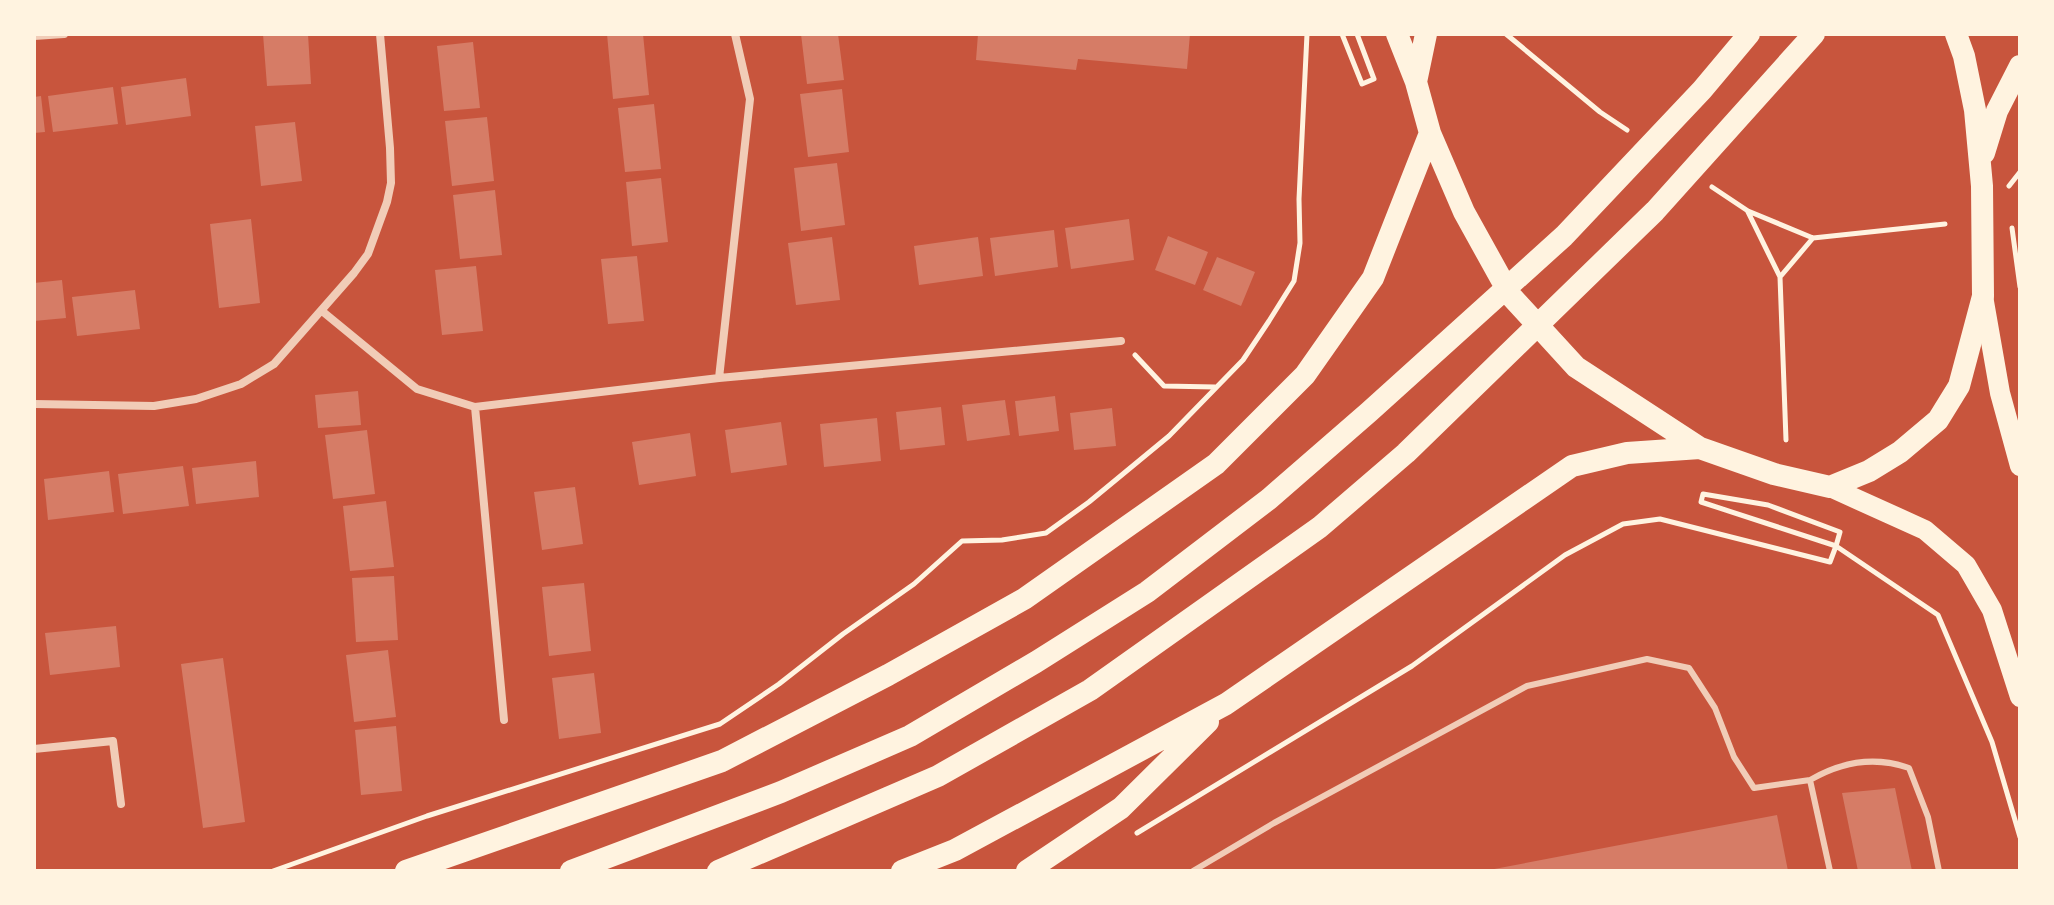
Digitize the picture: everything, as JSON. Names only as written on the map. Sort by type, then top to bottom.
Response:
[{"type":"highway","points":[[1397,34],[1416,82],[1430,133],[1464,212],[1510,295],[1576,367],[1700,448],[1774,474],[1830,487],[1869,471],[1900,452],[1938,420],[1959,386],[1983,296],[1980,166],[1975,110],[1964,56],[1956,34]]},
{"type":"highway","points":[[1416,82],[1426,34]]},
{"type":"highway","points":[[571,871],[781,792],[910,736],[1147,592],[1269,499],[1564,236],[1702,90],[1749,34]]},
{"type":"highway","points":[[718,871],[938,776],[1090,690],[1202,614],[1320,527],[1406,453],[1655,211],[1814,34]]},
{"type":"highway","points":[[1980,166],[1997,111],[2020,66]]},
{"type":"highway","points":[[406,871],[722,761],[888,675],[1024,599],[1216,464],[1305,375],[1373,278],[1430,133]]},
{"type":"highway","points":[[902,871],[955,850],[1226,704],[1335,632],[1572,466],[1627,453],[1700,448]]},
{"type":"highway","points":[[1027,871],[1121,808],[1226,704]]},
{"type":"main road","points":[[1983,296],[2000,393],[2020,466]]},
{"type":"main road","points":[[1830,487],[1925,530],[1966,565],[1992,610],[2020,697]]},
{"type":"street","points":[[34,36],[64,34]]},
{"type":"street","points":[[34,404],[154,406],[196,399],[241,384],[274,364],[368,254],[387,202],[391,157],[380,34]]},
{"type":"street","points":[[719,378],[750,99],[735,34]]},
{"type":"street","points":[[322,311],[417,389],[475,407],[719,378],[1121,341]]},
{"type":"street","points":[[475,407],[504,720]]},
{"type":"street","points":[[34,749],[113,741],[121,804]]},
{"type":"lane","points":[[1193,871],[1274,823],[1527,686],[1647,659],[1689,668],[1715,708],[1734,757],[1754,788],[1810,780],[1832,768],[1856,763],[1888,760],[1909,768],[1928,817],[1939,871]]},
{"type":"lane","points":[[1810,780],[1830,871]]},
{"type":"path","points":[[273,871],[427,816],[655,747],[720,724],[914,584],[962,541],[1002,540],[1046,533],[1089,502],[1169,436],[1243,360],[1294,281],[1300,243],[1299,199],[1307,34]]},
{"type":"path","points":[[1342,34],[1362,84],[1374,79],[1357,34]]},
{"type":"path","points":[[2009,185],[2020,172]]},
{"type":"path","points":[[1748,211],[1780,277],[1786,440]]},
{"type":"path","points":[[1780,277],[1813,238],[1945,224]]},
{"type":"path","points":[[2012,231],[2020,287]]},
{"type":"path","points":[[1121,341],[1164,386],[1216,387]]},
{"type":"path","points":[[1134,834],[1412,666],[1565,555],[1623,524],[1660,519],[1830,562],[1836,546],[1840,532],[1768,505],[1703,494],[1701,502],[1836,546],[1938,615],[1992,742],[2020,837]]},
{"type":"building","points":[[263,34],[308,34],[311,84],[267,86]]},
{"type":"building","points":[[607,34],[643,34],[649,95],[613,99]]},
{"type":"building","points":[[801,34],[838,34],[844,80],[807,84]]},
{"type":"building","points":[[978,34],[1190,34],[1187,69],[1078,59],[1076,70],[976,60]]},
{"type":"building","points":[[473,42],[480,108],[444,111],[437,46]]},
{"type":"building","points":[[186,78],[191,116],[126,125],[121,87]]},
{"type":"building","points":[[113,87],[118,124],[53,132],[48,96]]},
{"type":"building","points":[[842,89],[849,152],[808,157],[800,94]]},
{"type":"building","points":[[41,96],[45,132],[34,133],[34,97]]},
{"type":"building","points":[[654,104],[661,169],[625,172],[618,108]]},
{"type":"building","points":[[487,117],[494,181],[452,186],[445,121]]},
{"type":"building","points":[[295,122],[302,181],[261,186],[255,126]]},
{"type":"building","points":[[837,163],[845,225],[801,231],[794,168]]},
{"type":"building","points":[[661,178],[668,242],[632,246],[626,182]]},
{"type":"building","points":[[495,190],[502,255],[460,259],[453,195]]},
{"type":"building","points":[[251,219],[260,303],[219,308],[210,224]]},
{"type":"building","points":[[1129,219],[1134,260],[1071,269],[1065,228]]},
{"type":"building","points":[[1054,230],[1058,267],[995,276],[990,238]]},
{"type":"building","points":[[1168,236],[1208,252],[1195,285],[1155,270]]},
{"type":"building","points":[[832,237],[840,300],[796,305],[788,243]]},
{"type":"building","points":[[978,237],[983,276],[919,285],[914,246]]},
{"type":"building","points":[[637,256],[644,321],[608,324],[601,259]]},
{"type":"building","points":[[1217,257],[1255,272],[1241,306],[1203,290]]},
{"type":"building","points":[[476,266],[483,331],[442,335],[435,270]]},
{"type":"building","points":[[62,280],[66,318],[34,321],[34,283]]},
{"type":"building","points":[[135,290],[140,329],[77,336],[72,297]]},
{"type":"building","points":[[358,391],[361,425],[318,428],[315,395]]},
{"type":"building","points":[[1055,396],[1059,431],[1019,436],[1015,401]]},
{"type":"building","points":[[1005,400],[1010,435],[967,441],[962,405]]},
{"type":"building","points":[[941,407],[945,445],[900,450],[896,412]]},
{"type":"building","points":[[1112,408],[1116,446],[1074,450],[1070,413]]},
{"type":"building","points":[[877,418],[881,461],[824,467],[820,424]]},
{"type":"building","points":[[781,422],[787,465],[731,473],[725,430]]},
{"type":"building","points":[[367,430],[375,494],[333,499],[325,435]]},
{"type":"building","points":[[690,433],[696,476],[639,485],[632,442]]},
{"type":"building","points":[[256,461],[259,497],[196,504],[192,468]]},
{"type":"building","points":[[183,466],[189,506],[123,514],[118,474]]},
{"type":"building","points":[[109,471],[114,512],[48,520],[44,479]]},
{"type":"building","points":[[575,487],[583,544],[542,550],[534,492]]},
{"type":"building","points":[[386,501],[394,567],[350,571],[343,506]]},
{"type":"building","points":[[394,576],[398,640],[356,642],[352,578]]},
{"type":"building","points":[[584,583],[591,651],[549,656],[542,587]]},
{"type":"building","points":[[116,626],[120,667],[50,675],[45,633]]},
{"type":"building","points":[[388,650],[396,717],[354,722],[346,655]]},
{"type":"building","points":[[223,658],[245,822],[203,828],[181,664]]},
{"type":"building","points":[[594,673],[601,733],[559,739],[552,678]]},
{"type":"building","points":[[396,726],[402,791],[361,795],[355,730]]},
{"type":"building","points":[[1895,788],[1912,871],[1858,871],[1842,793]]},
{"type":"building","points":[[1777,815],[1788,871],[1489,871],[1489,870]]}]
